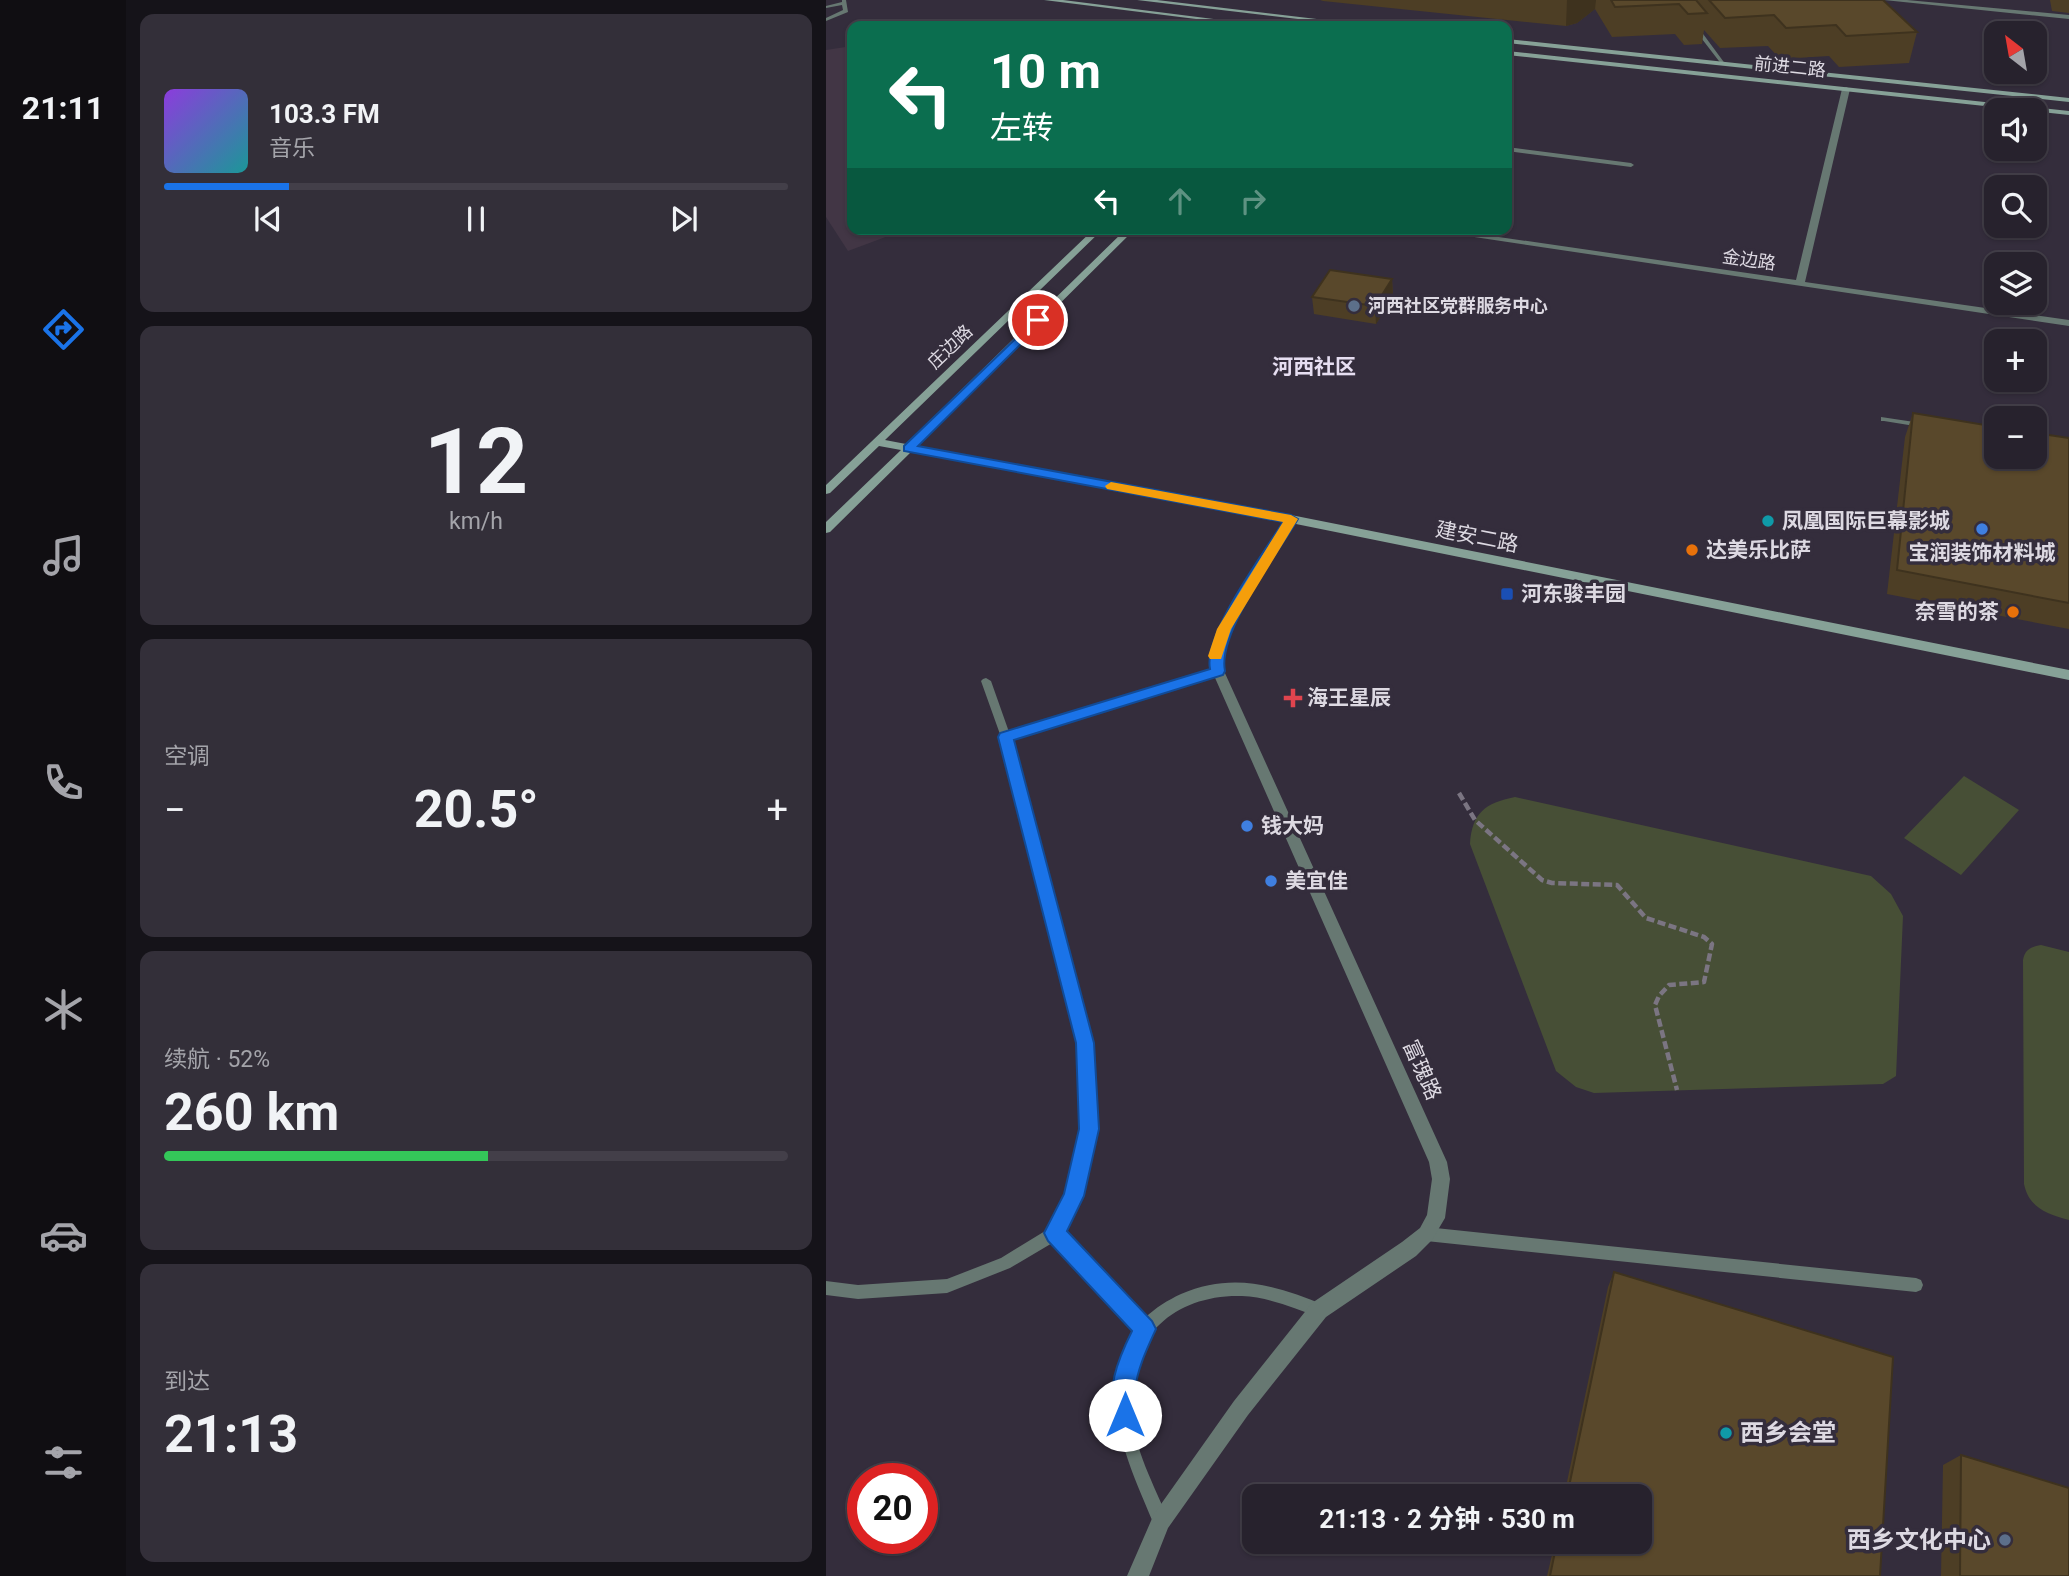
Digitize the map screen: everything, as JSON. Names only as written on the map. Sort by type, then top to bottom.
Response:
[{"type":"main road","points":[[1047,0],[1224,21]]},
{"type":"main road","points":[[1140,0],[1304,21]]},
{"type":"main road","name":"前进二路","points":[[1512,41],[2069,100]]},
{"type":"main road","name":"前进二路","points":[[1512,54],[2069,113]]},
{"type":"main road","name":"庄边路","points":[[826,491],[1093,235]]},
{"type":"main road","points":[[826,529],[1124,235]]},
{"type":"main road","name":"建安二路","points":[[877,442],[1291,519],[2069,675]]},
{"type":"street","points":[[1675,0],[1724,64]]},
{"type":"street","points":[[1887,0],[2069,17]]},
{"type":"street","points":[[1800,284],[1846,89]]},
{"type":"street","name":"金边路","points":[[1466,235],[2069,323]]},
{"type":"street","name":"富瑰路","points":[[1291,519],[1224,629],[1215,658],[1218,671],[1438,1162],[1441,1179],[1436,1218],[1426,1234]]},
{"type":"street","points":[[1138,1576],[1161,1521],[1241,1408],[1319,1310],[1409,1249],[1426,1234]]},
{"type":"lane","points":[[826,6],[844,2],[846,11],[826,17]]},
{"type":"lane","points":[[1512,150],[1631,165]]},
{"type":"lane","points":[[1885,419],[1934,427]]},
{"type":"lane","points":[[1006,737],[1218,671]]},
{"type":"lane","points":[[826,1288],[858,1292],[947,1286],[1005,1263],[1055,1233],[1074,1196],[1089,1129],[1085,1043],[1006,737],[986,681]]},
{"type":"lane","points":[[1055,1233],[1145,1329]]},
{"type":"lane","points":[[1426,1234],[1916,1285]]},
{"type":"lane","points":[[1161,1521],[1128,1438],[1123,1393],[1131,1356],[1145,1329],[1172,1307],[1206,1292],[1241,1289],[1281,1296],[1319,1310]]},
{"type":"path","points":[[1459,793],[1475,820],[1542,880],[1552,883],[1617,885],[1646,918],[1704,937],[1712,944],[1704,982],[1680,980],[1657,997],[1654,1005],[1677,1090]]},
{"type":"shaded area","points":[[847,47],[847,235],[891,235],[848,251],[826,217],[826,50]]},
{"type":"green space","points":[[1964,776],[2019,810],[1961,875],[1904,838]]},
{"type":"green space","points":[[1515,797],[1871,876],[1891,894],[1903,916],[1896,1076],[1883,1084],[1594,1093],[1576,1087],[1556,1071],[1470,844],[1474,824],[1482,811],[1488,806]]},
{"type":"green space","points":[[2041,945],[2069,952],[2069,1220],[2040,1209],[2030,1199],[2024,1184],[2023,960],[2029,949]]},
{"type":"building","points":[[1611,0],[1696,0],[1707,13],[1688,14],[1679,4],[1615,7]]},
{"type":"building","points":[[1709,0],[1883,0],[1917,32],[1846,36],[1836,25],[1786,28],[1774,15],[1725,18]]},
{"type":"building","points":[[1330,270],[1392,279],[1375,306],[1312,297]]},
{"type":"building","name":"宝润装饰材料城","points":[[1913,413],[1984,425],[1984,469],[2047,469],[2047,435],[2069,438],[2069,603],[1897,570]]},
{"type":"building","name":"西乡会堂","points":[[1614,1272],[1893,1357],[1880,1576],[1550,1576],[1555,1554],[1652,1554],[1652,1484],[1570,1484]]},
{"type":"building","name":"西乡文化中心","points":[[1961,1455],[2069,1488],[2069,1576],[1960,1576]]},
{"type":"slow traffic","points":[[1111,486],[1291,519],[1224,629],[1215,656]]},
{"type":"place","name":"河西社区党群服务中心","points":[[1354,306]]},
{"type":"place","name":"凤凰国际巨幕影城","points":[[1768,521]]},
{"type":"place","name":"宝润装饰材料城","points":[[1982,529]]},
{"type":"place","name":"达美乐比萨","points":[[1692,550]]},
{"type":"place","name":"河东骏丰园","points":[[1507,594]]},
{"type":"place","name":"奈雪的茶","points":[[2013,612]]},
{"type":"place","name":"海王星辰","points":[[1293,698]]},
{"type":"place","name":"钱大妈","points":[[1247,826]]},
{"type":"place","name":"美宜佳","points":[[1271,881]]},
{"type":"place","name":"西乡会堂","points":[[1726,1433]]},
{"type":"place","name":"西乡文化中心","points":[[2005,1540]]},
{"type":"district","name":"河西社区","points":[[1314,367]]},
{"type":"route","points":[[1038,320],[909,448],[1291,519],[1224,629],[1215,658],[1218,671],[1006,737],[1085,1043],[1089,1129],[1074,1196],[1055,1233],[1145,1329],[1131,1356],[1123,1393],[1125,1415]]}]
